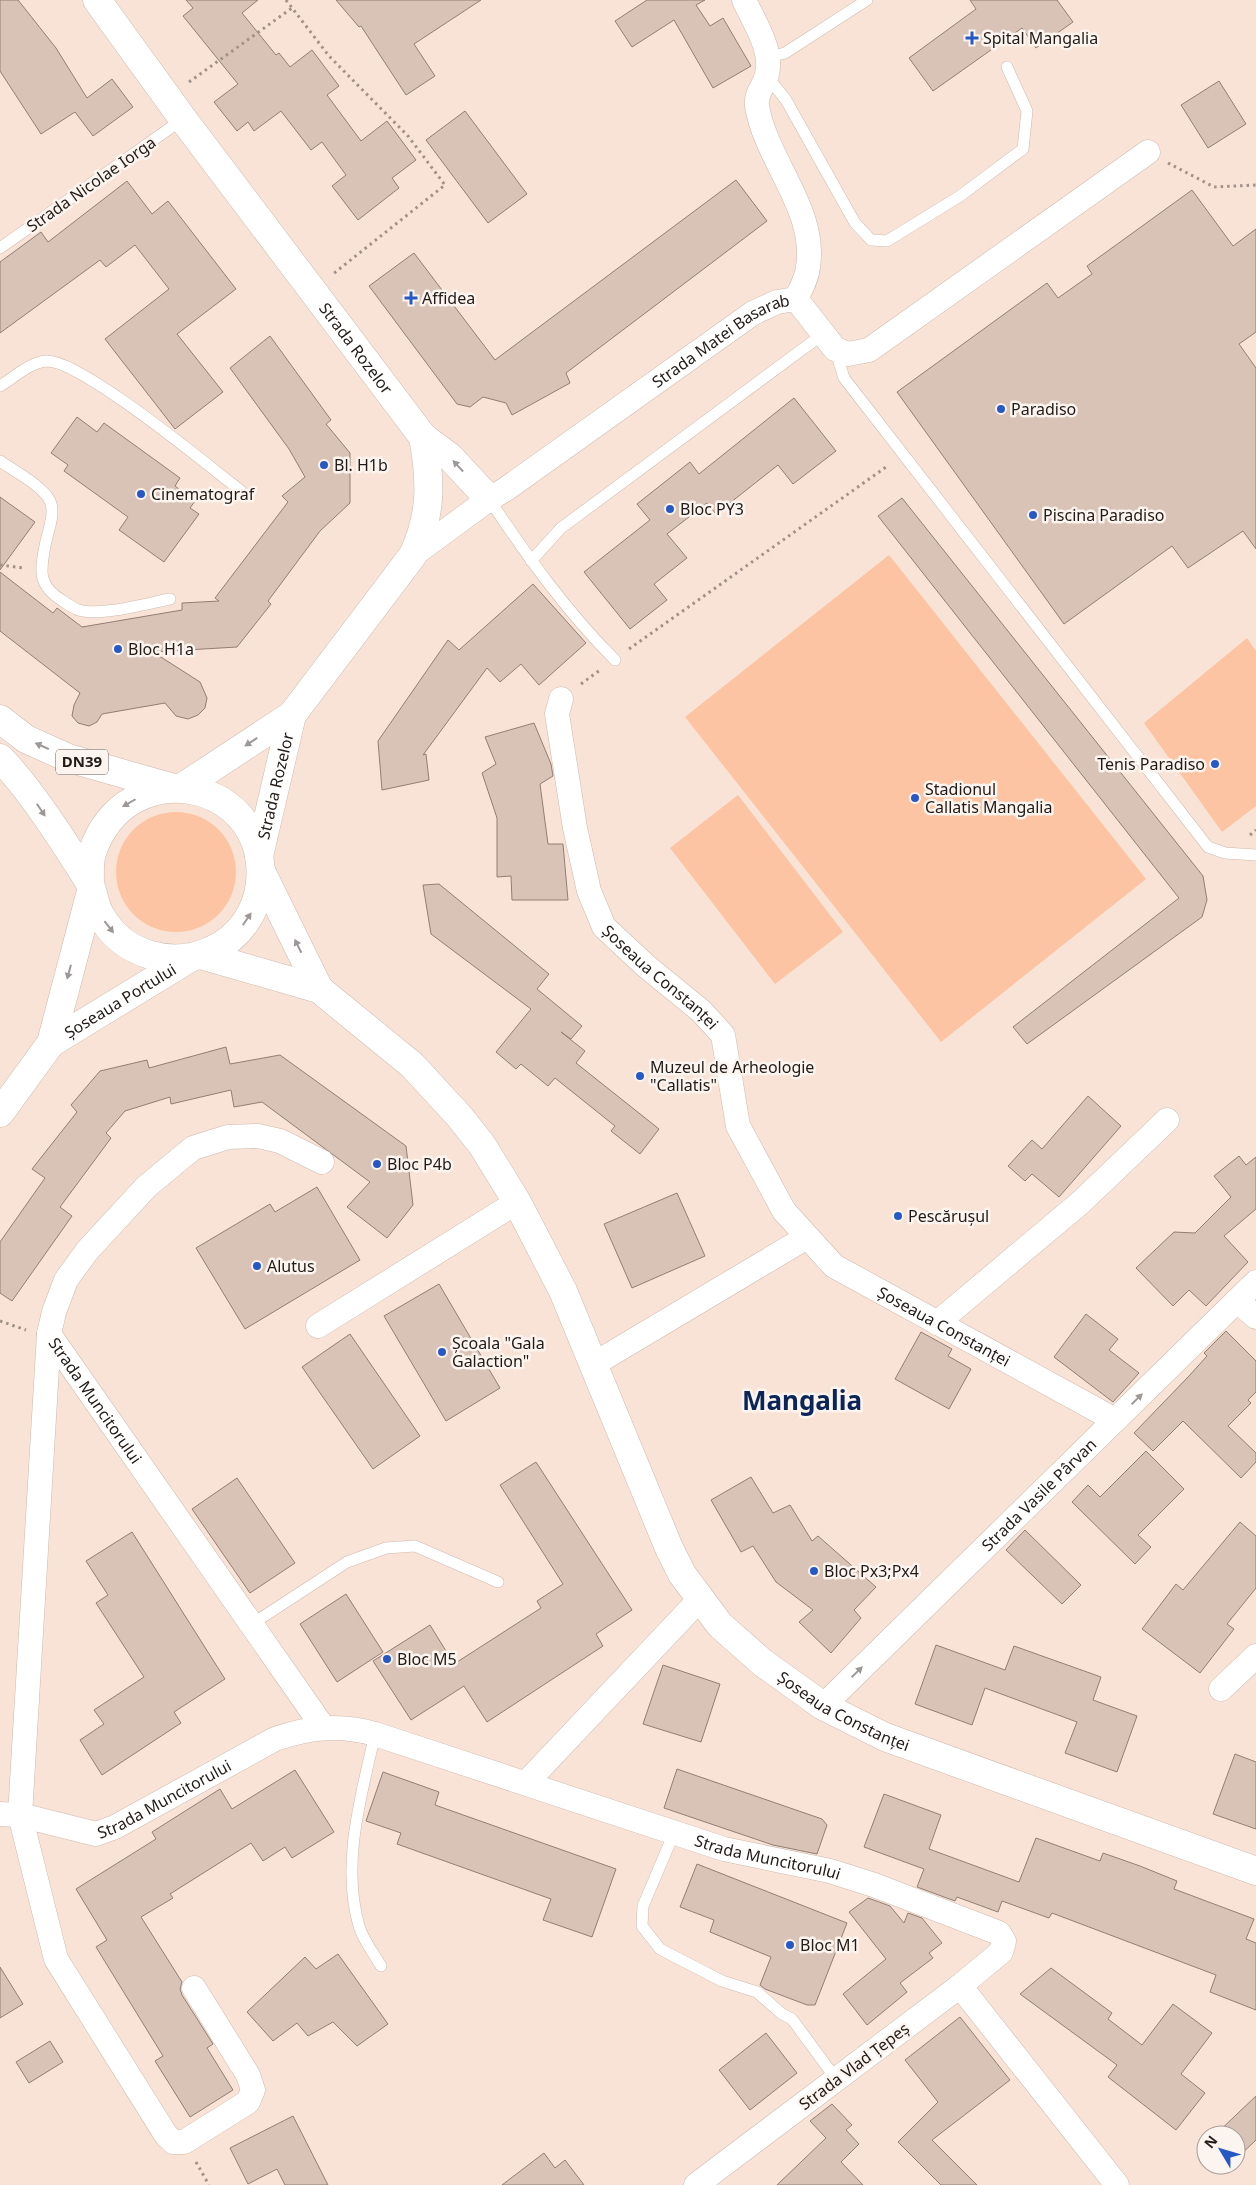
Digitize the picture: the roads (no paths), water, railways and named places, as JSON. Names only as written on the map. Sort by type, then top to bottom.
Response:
[{"type":"main road","name":"Strada Rozelor","points":[[97,0],[175,109],[423,437],[430,486],[422,534],[413,555],[292,715],[176,788]]},
{"type":"main road","points":[[423,437],[450,457],[489,499]]},
{"type":"main road","name":"Strada Rozelor","points":[[260,863],[292,715]]},
{"type":"main road","name":"DN39","points":[[0,719],[26,739],[68,758],[176,788]]},
{"type":"main road","points":[[0,758],[36,803],[90,887],[100,916],[116,936],[139,952],[164,959],[196,957],[221,946],[238,932],[247,920],[259,893],[260,863],[249,830],[232,808],[208,794],[176,788],[144,794],[120,808],[102,829],[91,855],[90,887]]},
{"type":"main road","name":"Șoseaua Constanței","points":[[260,863],[320,990]]},
{"type":"main road","name":"Șoseaua Portului","points":[[0,1113],[50,1043],[90,887]]},
{"type":"main road","name":"Șoseaua Constanței","points":[[196,957],[320,990],[412,1065],[459,1116],[500,1172],[563,1291],[669,1548],[682,1574],[699,1600],[720,1625],[763,1663],[823,1706],[885,1737],[1256,1871]]},
{"type":"main road","name":"Șoseaua Portului","points":[[50,1043],[196,957]]},
{"type":"street","points":[[744,0],[768,67],[759,91],[757,105],[764,128],[800,211],[808,240],[808,267],[796,299]]},
{"type":"street","points":[[829,341],[848,354],[869,350],[1148,152]]},
{"type":"street","name":"Strada Matei Basarab","points":[[413,555],[489,499],[506,489],[753,313],[777,302],[796,299],[829,341]]},
{"type":"street","name":"Șoseaua Constanței","points":[[561,698],[557,714],[575,828],[590,891],[604,927],[646,966],[701,1011],[724,1035],[738,1126],[784,1211],[834,1266],[1115,1420]]},
{"type":"street","points":[[937,1323],[1080,1202],[1168,1120]]},
{"type":"street","name":"Strada Muncitorului","points":[[322,1162],[280,1141],[258,1136],[228,1137],[193,1148],[146,1186],[87,1251],[66,1280],[54,1312],[49,1334],[323,1727]]},
{"type":"street","points":[[318,1326],[517,1202]]},
{"type":"street","points":[[594,1364],[807,1237]]},
{"type":"street","name":"Strada Vasile Pârvan","points":[[823,1706],[1256,1282]]},
{"type":"street","points":[[1237,1301],[1256,1317]]},
{"type":"street","points":[[49,1334],[10,1814],[56,1959],[166,2135],[173,2142],[184,2142],[248,2102],[253,2090],[248,2075],[194,1988]]},
{"type":"street","points":[[526,1783],[699,1600]]},
{"type":"street","points":[[1221,1690],[1256,1656]]},
{"type":"street","name":"Strada Muncitorului","points":[[10,1814],[96,1834],[115,1827],[275,1738],[323,1727],[359,1729],[724,1849],[830,1871],[874,1885],[999,1932],[1004,1941]]},
{"type":"street","name":"Strada Vlad Țepeș","points":[[696,2185],[960,1986],[1002,1952],[1004,1941]]},
{"type":"street","points":[[960,1986],[1118,2185]]},
{"type":"lane","points":[[867,0],[785,53],[768,67],[855,222],[871,240],[887,241],[960,196],[1023,149],[1027,110],[1007,68]]},
{"type":"lane","name":"Strada Nicolae Iorga","points":[[0,248],[175,109]]},
{"type":"lane","points":[[531,562],[561,528],[829,341],[844,378],[1208,847],[1225,853],[1256,855]]},
{"type":"lane","points":[[0,386],[29,367],[45,361],[58,363],[79,373],[120,399],[240,490]]},
{"type":"lane","points":[[0,461],[42,490],[51,502],[52,515],[40,569],[42,580],[48,591],[77,610],[94,612],[170,599]]},
{"type":"lane","points":[[489,499],[531,562],[588,633],[615,660]]},
{"type":"lane","points":[[252,1624],[347,1562],[386,1548],[415,1546],[498,1582]]},
{"type":"lane","points":[[375,1734],[354,1834],[352,1888],[359,1928],[381,1966]]},
{"type":"lane","points":[[674,1833],[643,1906],[642,1926],[660,1949],[722,1981],[757,1992],[782,2014],[792,2019],[836,2079]]},
{"type":"place","name":"Spital Mangalia","points":[[972,38]]},
{"type":"place","name":"Affidea","points":[[411,298]]},
{"type":"place","name":"Paradiso","points":[[1001,409]]},
{"type":"place","name":"Bl. H1b","points":[[324,465]]},
{"type":"place","name":"Cinematograf","points":[[141,494]]},
{"type":"place","name":"Bloc PY3","points":[[670,509]]},
{"type":"place","name":"Piscina Paradiso","points":[[1033,515]]},
{"type":"place","name":"Bloc H1a","points":[[118,649]]},
{"type":"place","name":"Tenis Paradiso","points":[[1215,764]]},
{"type":"place","name":"Stadionul Callatis Mangalia","points":[[915,798]]},
{"type":"place","name":"Muzeul de Arheologie \"Callatis\"","points":[[640,1076]]},
{"type":"place","name":"Bloc P4b","points":[[377,1164]]},
{"type":"place","name":"Pescărușul","points":[[898,1216]]},
{"type":"place","name":"Alutus","points":[[257,1266]]},
{"type":"place","name":"Școala \"Gala Galaction\"","points":[[442,1352]]},
{"type":"place","name":"Bloc Px3;Px4","points":[[814,1571]]},
{"type":"place","name":"Bloc M5","points":[[387,1659]]},
{"type":"place","name":"Bloc M1","points":[[790,1945]]},
{"type":"district","name":"Mangalia","points":[[802,1401]]}]
